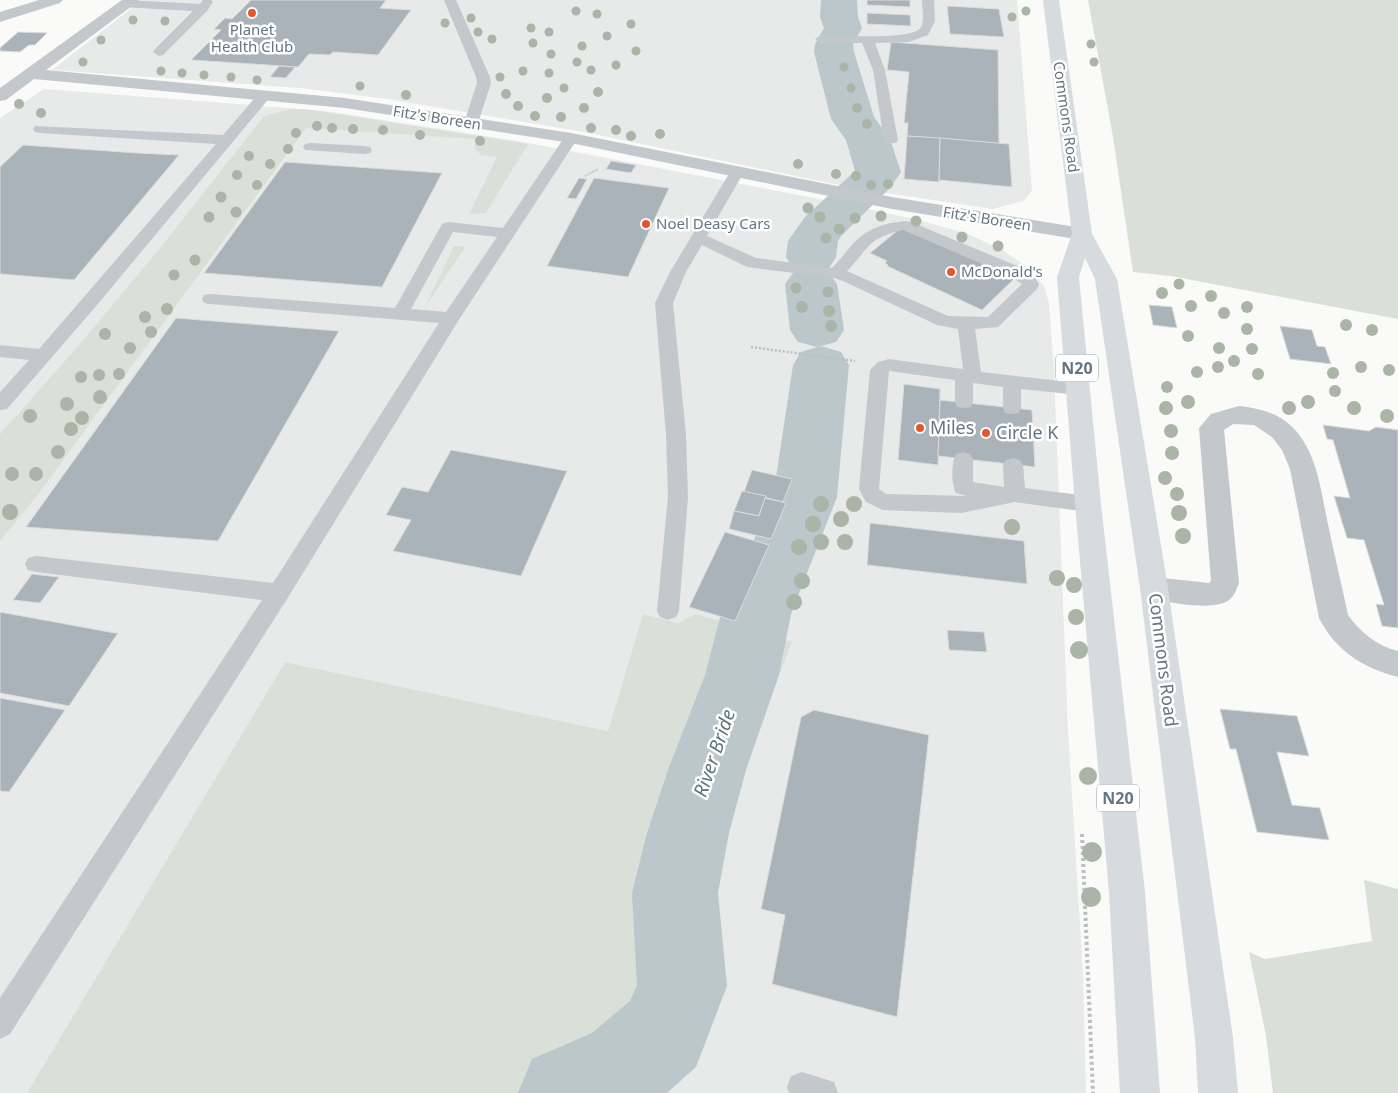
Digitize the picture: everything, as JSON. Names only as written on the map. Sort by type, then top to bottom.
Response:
[{"type":"highway","name":"Commons Road","points":[[1051,0],[1082,234],[1106,280],[1154,588],[1214,1038],[1218,1093]]},
{"type":"highway","name":"Commons Road","points":[[1082,234],[1068,277],[1088,504],[1127,892],[1140,1093]]},
{"type":"street","points":[[0,17],[55,0]]},
{"type":"street","points":[[0,96],[129,2]]},
{"type":"street","name":"Fitz's Boreen","points":[[31,74],[345,103],[570,138],[892,203],[1082,234]]},
{"type":"street","points":[[1154,588],[1210,595],[1219,592],[1222,588],[1224,568],[1211,428],[1216,422],[1234,415],[1259,417],[1273,423],[1284,433],[1297,450],[1303,469],[1331,608],[1337,623],[1351,640],[1367,653],[1387,662],[1398,664]]},
{"type":"lane","points":[[450,0],[483,77],[484,83],[471,123]]},
{"type":"lane","points":[[821,40],[919,37],[925,34],[929,26],[928,0]]},
{"type":"lane","points":[[129,2],[205,4]]},
{"type":"lane","points":[[159,52],[205,4]]},
{"type":"lane","points":[[867,39],[879,70],[891,140]]},
{"type":"lane","points":[[0,404],[264,96]]},
{"type":"lane","points":[[40,129],[228,140]]},
{"type":"lane","points":[[0,1024],[279,593],[451,318],[570,138]]},
{"type":"lane","points":[[310,147],[365,150]]},
{"type":"lane","points":[[668,612],[678,497],[676,435],[664,303],[678,272],[737,172]]},
{"type":"lane","points":[[698,238],[750,261],[747,262],[836,273],[861,282],[943,321],[966,324],[992,323],[1031,285],[1031,282],[1016,272],[904,225],[878,230],[865,240],[855,254],[836,273]]},
{"type":"lane","points":[[400,314],[448,227],[507,233]]},
{"type":"lane","points":[[210,300],[451,318]]},
{"type":"lane","points":[[964,402],[968,377],[966,324]]},
{"type":"lane","points":[[0,352],[43,355]]},
{"type":"lane","points":[[1015,494],[961,505],[883,502],[873,497],[869,489],[879,370],[889,365],[968,377],[1078,389]]},
{"type":"lane","points":[[1012,382],[1012,408]]},
{"type":"lane","points":[[963,458],[963,488],[1088,504]]},
{"type":"lane","points":[[1014,465],[1015,494]]},
{"type":"lane","points":[[36,564],[279,593]]},
{"type":"path","points":[[585,176],[601,168]]},
{"type":"path","points":[[751,347],[884,366]]},
{"type":"shaded area","points":[[142,0],[1017,0],[1032,191],[1023,201],[993,209],[853,188],[589,133],[387,99],[300,88],[52,70]]},
{"type":"shaded area","points":[[1088,0],[1398,0],[1398,319],[1171,276],[1133,272],[1113,137]]},
{"type":"shaded area","points":[[44,89],[325,111],[518,141],[919,220],[968,234],[1004,251],[1030,269],[1044,286],[1049,303],[1054,370],[1068,730],[1083,973],[1086,1093],[659,1093],[705,1006],[716,837],[791,642],[696,615],[678,623],[643,614],[608,731],[285,662],[27,1093],[0,1093],[0,118]]},
{"type":"shaded area","points":[[292,109],[312,110],[528,144],[486,213],[469,214],[497,157],[481,155],[474,148],[477,139],[306,128],[39,493],[0,541],[0,434],[74,351],[161,247],[264,116]]},
{"type":"shaded area","points":[[454,246],[465,247],[425,307]]},
{"type":"shaded area","points":[[643,614],[678,623],[696,614],[792,642],[716,837],[705,1006],[659,1093],[27,1093],[285,662],[608,731]]},
{"type":"shaded area","points":[[1364,880],[1398,889],[1398,1093],[1273,1093],[1266,1036],[1249,952],[1265,959],[1372,941]]},
{"type":"building","points":[[251,0],[386,0],[380,8],[411,10],[378,55],[333,52],[330,55],[309,54],[298,67],[191,60],[221,30],[214,29],[225,18],[232,19]]},
{"type":"building","points":[[867,0],[910,0],[910,7],[867,5]]},
{"type":"building","points":[[947,6],[999,9],[1004,37],[950,34]]},
{"type":"building","points":[[867,13],[910,15],[911,26],[867,24]]},
{"type":"building","points":[[18,32],[47,33],[35,45],[29,45],[20,52],[0,51],[0,48]]},
{"type":"building","points":[[891,42],[998,50],[999,144],[907,136],[908,123],[904,123],[909,72],[887,70]]},
{"type":"building","points":[[279,66],[295,67],[286,78],[270,77]]},
{"type":"building","points":[[907,136],[940,138],[939,182],[904,179]]},
{"type":"building","points":[[940,138],[1009,144],[1012,187],[939,180]]},
{"type":"building","points":[[23,145],[179,155],[74,280],[0,274],[0,167]]},
{"type":"building","points":[[611,161],[636,165],[631,173],[606,169]]},
{"type":"building","points":[[285,162],[442,173],[382,287],[204,273]]},
{"type":"building","points":[[579,178],[587,179],[576,199],[567,198]]},
{"type":"building","points":[[594,178],[669,188],[628,277],[547,266]]},
{"type":"building","name":"McDonald's","points":[[902,227],[1016,277],[982,310],[887,266],[885,263],[887,261],[870,253]]},
{"type":"building","points":[[1149,305],[1172,307],[1177,328],[1153,325]]},
{"type":"building","points":[[176,318],[339,331],[218,541],[26,527]]},
{"type":"building","points":[[1280,326],[1312,330],[1317,346],[1325,347],[1331,364],[1290,359]]},
{"type":"building","name":"Miles","points":[[904,384],[940,389],[938,465],[898,460]]},
{"type":"building","name":"Circle K","points":[[940,400],[1032,410],[1035,467],[938,456]]},
{"type":"building","points":[[1323,425],[1369,431],[1376,427],[1398,430],[1398,628],[1382,626],[1376,604],[1384,605],[1364,540],[1347,538],[1334,496],[1350,498],[1333,440],[1327,439]]},
{"type":"building","points":[[451,450],[567,471],[521,576],[393,551],[411,520],[386,515],[402,487],[428,492]]},
{"type":"building","points":[[752,470],[792,479],[783,502],[744,492]]},
{"type":"building","points":[[742,491],[766,496],[759,516],[734,511]]},
{"type":"building","points":[[765,498],[786,503],[771,539],[729,529],[734,511],[759,516]]},
{"type":"building","points":[[870,523],[1024,541],[1027,584],[867,565]]},
{"type":"building","points":[[725,532],[769,545],[735,621],[689,607]]},
{"type":"building","points":[[32,574],[59,577],[40,603],[13,600]]},
{"type":"building","points":[[0,612],[118,633],[69,706],[0,693]]},
{"type":"building","points":[[947,630],[984,632],[987,652],[949,650]]},
{"type":"building","points":[[0,698],[65,710],[9,792],[0,791]]},
{"type":"building","points":[[1220,709],[1297,716],[1309,756],[1277,752],[1292,805],[1320,808],[1329,840],[1257,832],[1236,749],[1230,749]]},
{"type":"building","points":[[814,710],[929,735],[897,1017],[772,984],[785,915],[761,909],[801,717]]},
{"type":"waterway","name":"River Bride","points":[[811,257],[813,241],[822,227],[878,172],[868,139],[853,119],[834,52],[834,44],[843,28],[839,17],[839,0]]},
{"type":"waterway","name":"River Bride","points":[[811,284],[817,330]]},
{"type":"waterway","name":"River Bride","points":[[566,1093],[624,1068],[663,1034],[682,986],[675,893],[688,833],[707,770],[742,675],[756,614],[805,497],[821,365]]},
{"type":"place","name":"Planet Health Club","points":[[252,13]]},
{"type":"place","name":"Noel Deasy Cars","points":[[646,224]]},
{"type":"place","name":"McDonald's","points":[[951,272]]},
{"type":"place","name":"Miles","points":[[920,428]]},
{"type":"place","name":"Circle K","points":[[986,433]]}]
